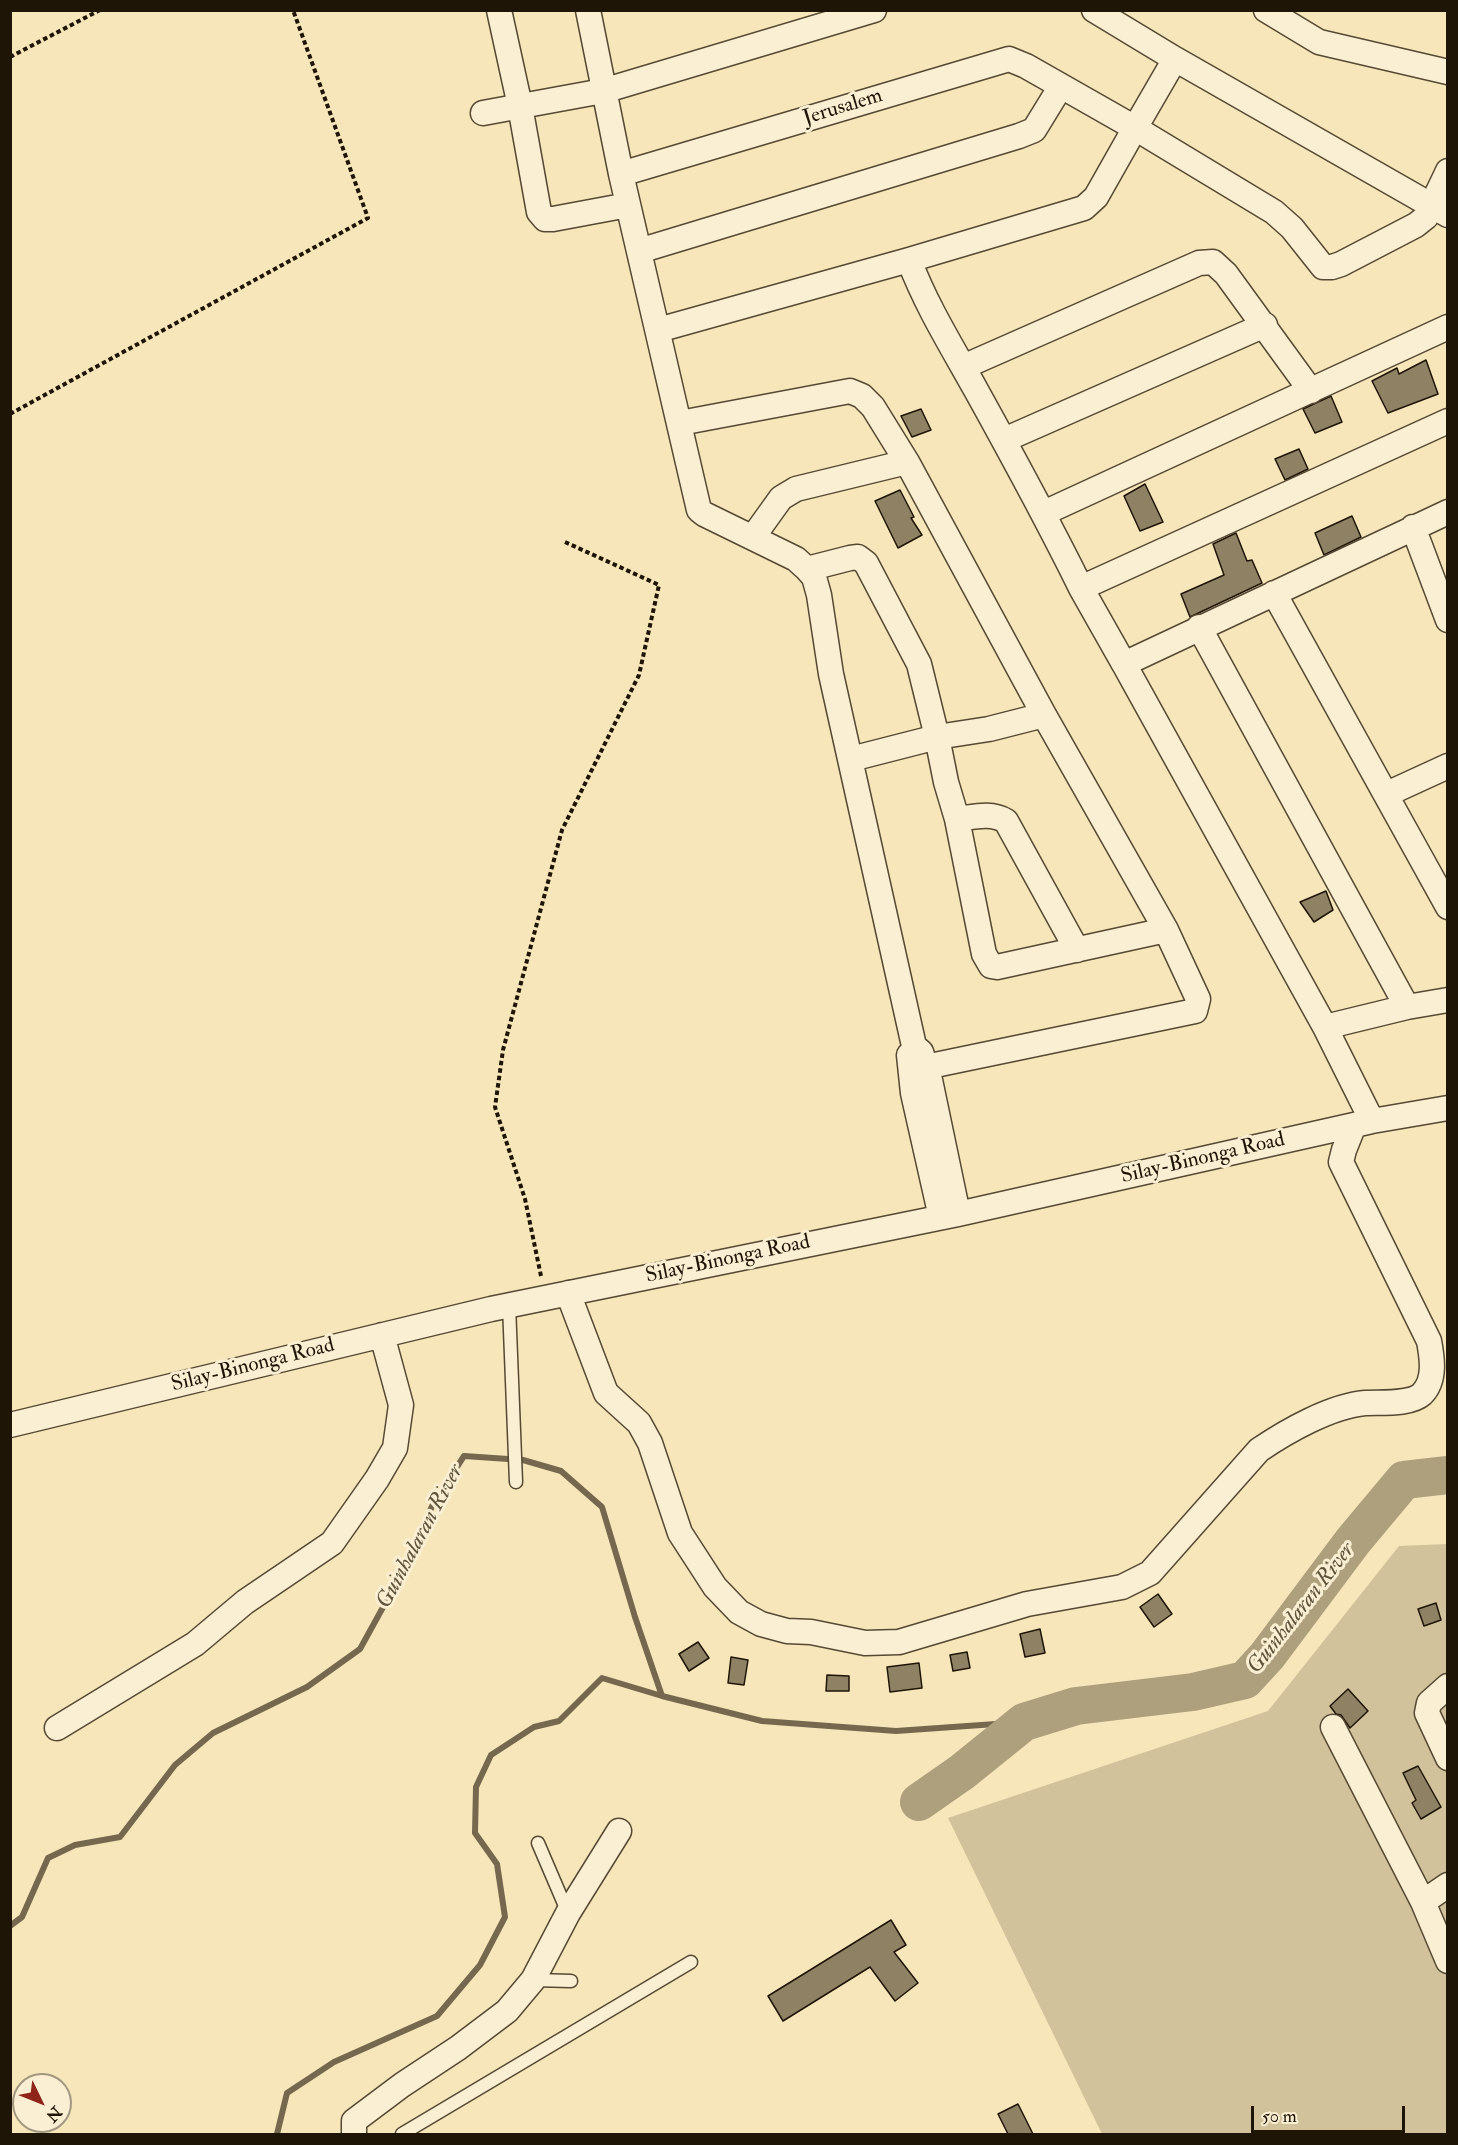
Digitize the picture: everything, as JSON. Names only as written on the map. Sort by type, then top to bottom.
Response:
[{"type":"street","points":[[499,10],[520,106],[539,212],[545,219],[553,219],[628,205]]},
{"type":"street","points":[[588,10],[621,174],[699,510],[796,559],[814,577],[819,595],[831,674],[950,1215]]},
{"type":"street","points":[[483,113],[603,91],[874,10]]},
{"type":"street","points":[[1094,10],[1174,59],[1440,210],[1448,171]]},
{"type":"street","points":[[1266,10],[1319,42],[1448,72]]},
{"type":"street","name":"Jerusalem","points":[[621,174],[1009,59],[1026,66],[1135,128],[1274,212],[1293,228],[1323,267],[1341,264],[1407,231],[1440,210]]},
{"type":"street","points":[[657,330],[909,260],[1084,208],[1096,197],[1174,59]]},
{"type":"street","points":[[639,250],[1019,136],[1034,130],[1061,86]]},
{"type":"street","points":[[557,1295],[606,1393],[639,1423],[650,1443],[681,1533],[715,1587],[739,1612],[761,1624],[787,1631],[811,1632],[865,1643],[899,1642],[1027,1604],[1122,1587],[1150,1573],[1259,1450],[1279,1436],[1342,1408],[1358,1404],[1412,1401],[1427,1387],[1433,1364],[1429,1341],[1341,1162],[1344,1150],[1363,1123],[1325,1027],[1081,588],[1004,440],[936,321],[921,292],[909,260]]},
{"type":"street","points":[[963,367],[1199,263],[1214,262],[1226,274],[1311,391]]},
{"type":"street","points":[[1004,440],[1264,325]]},
{"type":"street","points":[[1044,513],[1448,327]]},
{"type":"street","points":[[680,423],[850,391],[862,396],[873,407],[907,462],[1044,715],[1166,930],[1198,999],[1195,1011],[917,1061]]},
{"type":"street","points":[[1081,588],[1448,421]]},
{"type":"street","points":[[753,537],[781,498],[796,489],[907,462]]},
{"type":"street","points":[[1124,663],[1448,512]]},
{"type":"street","points":[[1413,527],[1448,620]]},
{"type":"street","points":[[807,568],[858,557],[866,563],[920,664],[946,782],[957,819],[987,962],[997,967],[1166,930]]},
{"type":"street","points":[[1274,593],[1448,907]]},
{"type":"street","points":[[1199,627],[1407,1007]]},
{"type":"street","points":[[851,759],[937,737],[989,729],[1044,715]]},
{"type":"street","points":[[1387,794],[1448,766]]},
{"type":"street","points":[[957,819],[989,815],[998,816],[1006,821],[1077,950]]},
{"type":"street","points":[[1325,1027],[1407,1007],[1448,1000]]},
{"type":"street","name":"Silay-Binonga Road","points":[[10,1425],[509,1305],[950,1215],[1363,1123],[1448,1108]]},
{"type":"street","points":[[57,1728],[195,1644],[245,1602],[332,1543],[377,1479],[395,1448],[401,1405],[382,1335]]},
{"type":"street","points":[[1448,1686],[1429,1703],[1427,1713],[1448,1758]]},
{"type":"street","points":[[1332,1727],[1424,1902],[1448,1961]]},
{"type":"street","points":[[354,2134],[354,2121],[507,2011],[533,1980],[568,1913],[619,1831]]},
{"type":"street","points":[[1424,1902],[1448,1885]]},
{"type":"lane","points":[[509,1305],[516,1477]]},
{"type":"lane","points":[[538,1843],[568,1913]]},
{"type":"lane","points":[[402,2134],[691,1962]]},
{"type":"lane","points":[[533,1980],[571,1981]]},
{"type":"path","points":[[10,57],[100,10]]},
{"type":"path","points":[[10,414],[368,218],[293,10]]},
{"type":"path","points":[[557,1295],[495,1107],[503,1050],[562,830],[639,675],[659,585],[565,542]]},
{"type":"shaded area","points":[[1447,1544],[1447,2134],[1102,2134],[948,1818],[1268,1711],[1399,1546]]},
{"type":"building","points":[[1426,360],[1438,394],[1388,413],[1372,381],[1397,368],[1399,374]]},
{"type":"building","points":[[1331,396],[1342,422],[1315,433],[1303,409]]},
{"type":"building","points":[[921,409],[931,430],[912,437],[901,416]]},
{"type":"building","points":[[1299,449],[1308,469],[1285,480],[1275,459]]},
{"type":"building","points":[[1145,484],[1163,522],[1140,531],[1124,496]]},
{"type":"building","points":[[900,490],[914,517],[911,518],[922,535],[898,548],[875,501]]},
{"type":"building","points":[[1352,516],[1361,537],[1324,555],[1315,533]]},
{"type":"building","points":[[1236,533],[1247,561],[1252,560],[1262,583],[1190,617],[1181,594],[1224,575],[1213,544]]},
{"type":"building","points":[[1326,891],[1333,910],[1314,922],[1300,902]]},
{"type":"building","points":[[1158,1594],[1172,1614],[1154,1627],[1140,1607]]},
{"type":"building","points":[[1436,1603],[1441,1620],[1424,1626],[1418,1609]]},
{"type":"building","points":[[1040,1629],[1045,1653],[1025,1657],[1020,1634]]},
{"type":"building","points":[[698,1642],[709,1658],[689,1671],[679,1654]]},
{"type":"building","points":[[967,1652],[970,1668],[953,1671],[950,1655]]},
{"type":"building","points":[[731,1657],[748,1660],[744,1685],[728,1683]]},
{"type":"building","points":[[919,1663],[922,1688],[890,1692],[887,1667]]},
{"type":"building","points":[[827,1675],[849,1676],[849,1691],[826,1691]]},
{"type":"building","points":[[1348,1689],[1368,1711],[1350,1728],[1341,1715],[1336,1714],[1330,1706]]},
{"type":"building","points":[[1418,1766],[1441,1807],[1421,1819],[1412,1803],[1416,1800],[1403,1773]]},
{"type":"building","points":[[891,1920],[906,1945],[894,1952],[918,1983],[895,2001],[870,1967],[783,2021],[768,1996]]},
{"type":"building","points":[[1018,2104],[1033,2134],[1008,2134],[998,2114]]},
{"type":"waterway","name":"Guinhalaran River","points":[[10,1926],[22,1917],[48,1858],[75,1845],[120,1837],[175,1765],[213,1733],[307,1687],[360,1649],[398,1580],[434,1502],[464,1456],[523,1460],[561,1471],[602,1507],[635,1617],[662,1696]]},
{"type":"waterway","name":"Guinhalaran River","points":[[919,1802],[962,1772],[1024,1722],[1076,1706],[1193,1692],[1245,1680],[1267,1656],[1353,1541],[1404,1480],[1448,1475]]},
{"type":"waterway","points":[[277,2134],[287,2093],[334,2062],[437,2016],[480,1965],[505,1917],[497,1864],[475,1833],[476,1787],[491,1755],[534,1727],[559,1721],[602,1678],[662,1696],[762,1721],[896,1731],[1024,1722]]}]
